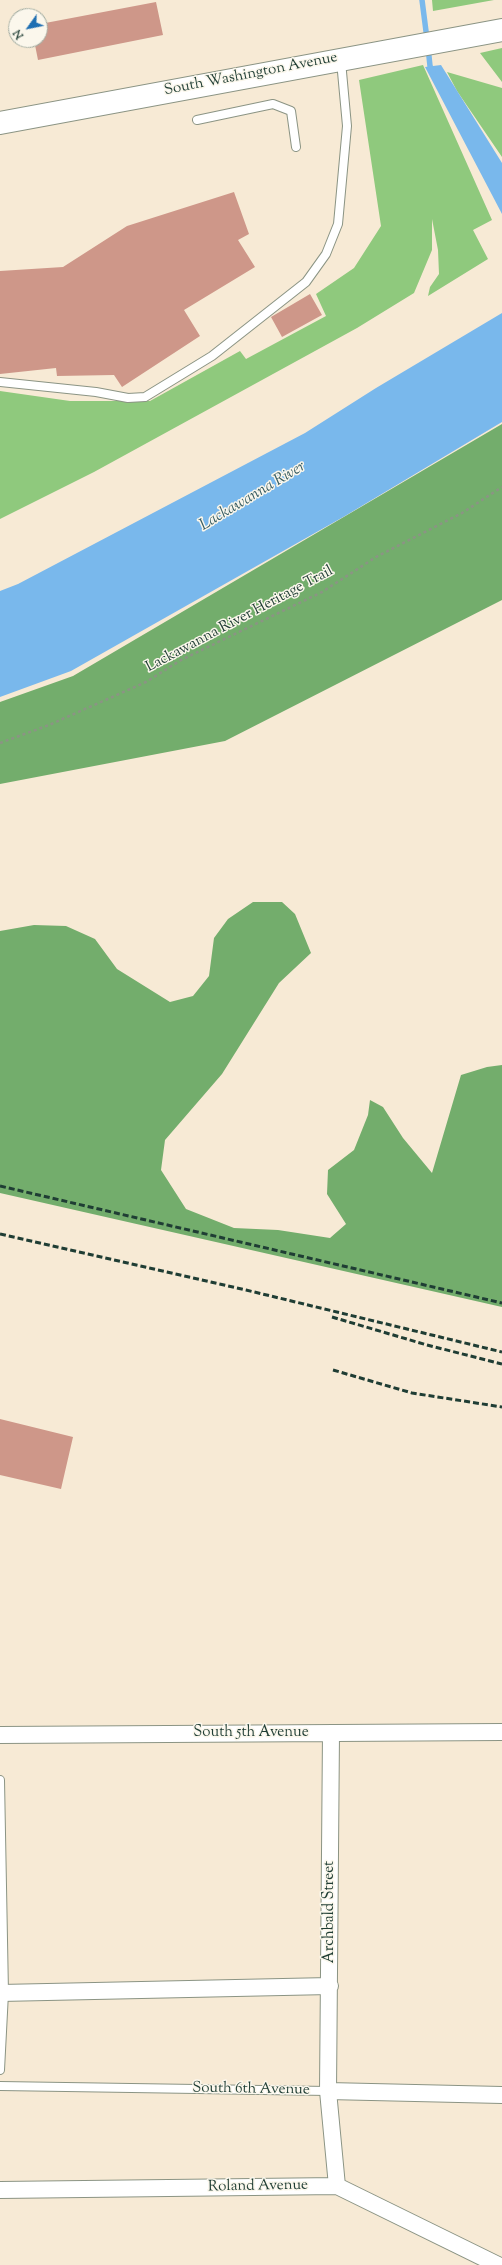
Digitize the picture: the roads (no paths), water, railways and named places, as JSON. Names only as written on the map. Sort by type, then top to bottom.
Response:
[{"type":"street","name":"South Washington Avenue","points":[[0,123],[502,30]]},
{"type":"street","name":"South 5th Avenue","points":[[0,1735],[502,1732]]},
{"type":"street","name":"Archbald Street","points":[[331,1733],[328,2091],[337,2186]]},
{"type":"street","points":[[2,1993],[330,1986]]},
{"type":"street","name":"South 6th Avenue","points":[[328,2091],[502,2095]]},
{"type":"street","name":"Roland Avenue","points":[[0,2190],[337,2186],[498,2265]]},
{"type":"lane","points":[[0,382],[96,392],[128,398],[144,397],[212,356],[306,282],[326,254],[338,224],[346,126],[341,59]]},
{"type":"lane","points":[[197,120],[273,104],[290,111],[296,147]]},
{"type":"lane","points":[[0,1780],[2,1993],[0,2070]]},
{"type":"lane","name":"South 6th Avenue","points":[[0,2086],[328,2091]]},
{"type":"water","points":[[441,65],[502,163],[502,214],[425,67]]},
{"type":"water","name":"Lackawanna River","points":[[502,313],[502,422],[345,516],[71,671],[0,697],[0,591],[18,584],[305,433],[376,388]]},
{"type":"waterway","points":[[422,0],[427,39]]},
{"type":"waterway","points":[[428,47],[430,66],[433,72]]},
{"type":"railway","points":[[0,1186],[502,1303]]},
{"type":"railway","points":[[0,1234],[246,1290],[502,1352]]},
{"type":"railway","points":[[332,1317],[427,1345],[502,1364]]},
{"type":"railway","points":[[333,1370],[412,1393],[502,1407]]}]
